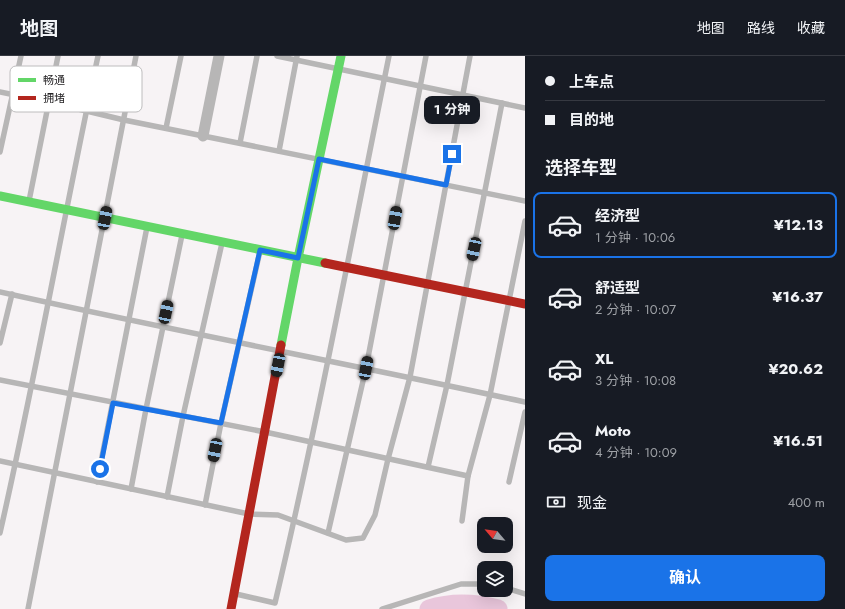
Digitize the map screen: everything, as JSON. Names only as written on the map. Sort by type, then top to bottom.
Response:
[{"type":"street","points":[[203,136],[219,56]]},
{"type":"street","points":[[231,609],[298,258],[341,56]]},
{"type":"street","points":[[0,196],[525,304]]},
{"type":"lane","points":[[18,66],[20,56]]},
{"type":"lane","points":[[56,66],[58,56]]},
{"type":"lane","points":[[96,66],[98,56]]},
{"type":"lane","points":[[134,66],[136,56]]},
{"type":"lane","points":[[166,128],[181,56]]},
{"type":"lane","points":[[240,143],[257,56]]},
{"type":"lane","points":[[277,56],[297,58],[525,108]]},
{"type":"lane","points":[[234,594],[274,603],[329,361],[346,268],[389,56]]},
{"type":"lane","points":[[328,533],[366,368],[419,85],[426,56]]},
{"type":"lane","points":[[0,461],[249,514],[278,515],[346,540],[363,538],[375,515],[410,377],[470,56]]},
{"type":"lane","points":[[279,151],[297,58]]},
{"type":"lane","points":[[0,92],[10,94]]},
{"type":"lane","points":[[428,467],[447,385],[502,103]]},
{"type":"lane","points":[[0,152],[10,104]]},
{"type":"lane","points":[[29,202],[47,112]]},
{"type":"lane","points":[[0,533],[32,387],[86,112]]},
{"type":"lane","points":[[90,112],[525,201]]},
{"type":"lane","points":[[28,609],[126,112]]},
{"type":"lane","points":[[462,521],[468,476],[490,395],[525,221]]},
{"type":"lane","points":[[97,482],[128,320],[148,227]]},
{"type":"lane","points":[[131,489],[182,234]]},
{"type":"lane","points":[[167,497],[183,416],[222,242]]},
{"type":"lane","points":[[205,504],[221,423],[260,250]]},
{"type":"lane","points":[[0,292],[525,402]]},
{"type":"lane","points":[[0,343],[12,294]]},
{"type":"lane","points":[[0,380],[265,432],[468,476]]},
{"type":"lane","points":[[509,482],[525,412]]},
{"type":"lane","points":[[382,609],[461,584],[477,584]]},
{"type":"lane","points":[[513,590],[525,594]]},
{"type":"waterway","points":[[429,609],[455,604],[481,605],[498,609]]},
{"type":"traffic: fast","points":[[281,345],[341,56]]},
{"type":"traffic: fast","points":[[0,196],[325,263]]},
{"type":"traffic: jam","points":[[325,263],[525,304]]},
{"type":"traffic: jam","points":[[231,609],[281,345]]},
{"type":"route","points":[[100,469],[113,403],[221,423],[260,250],[298,258],[319,159],[446,185],[452,154]]}]
